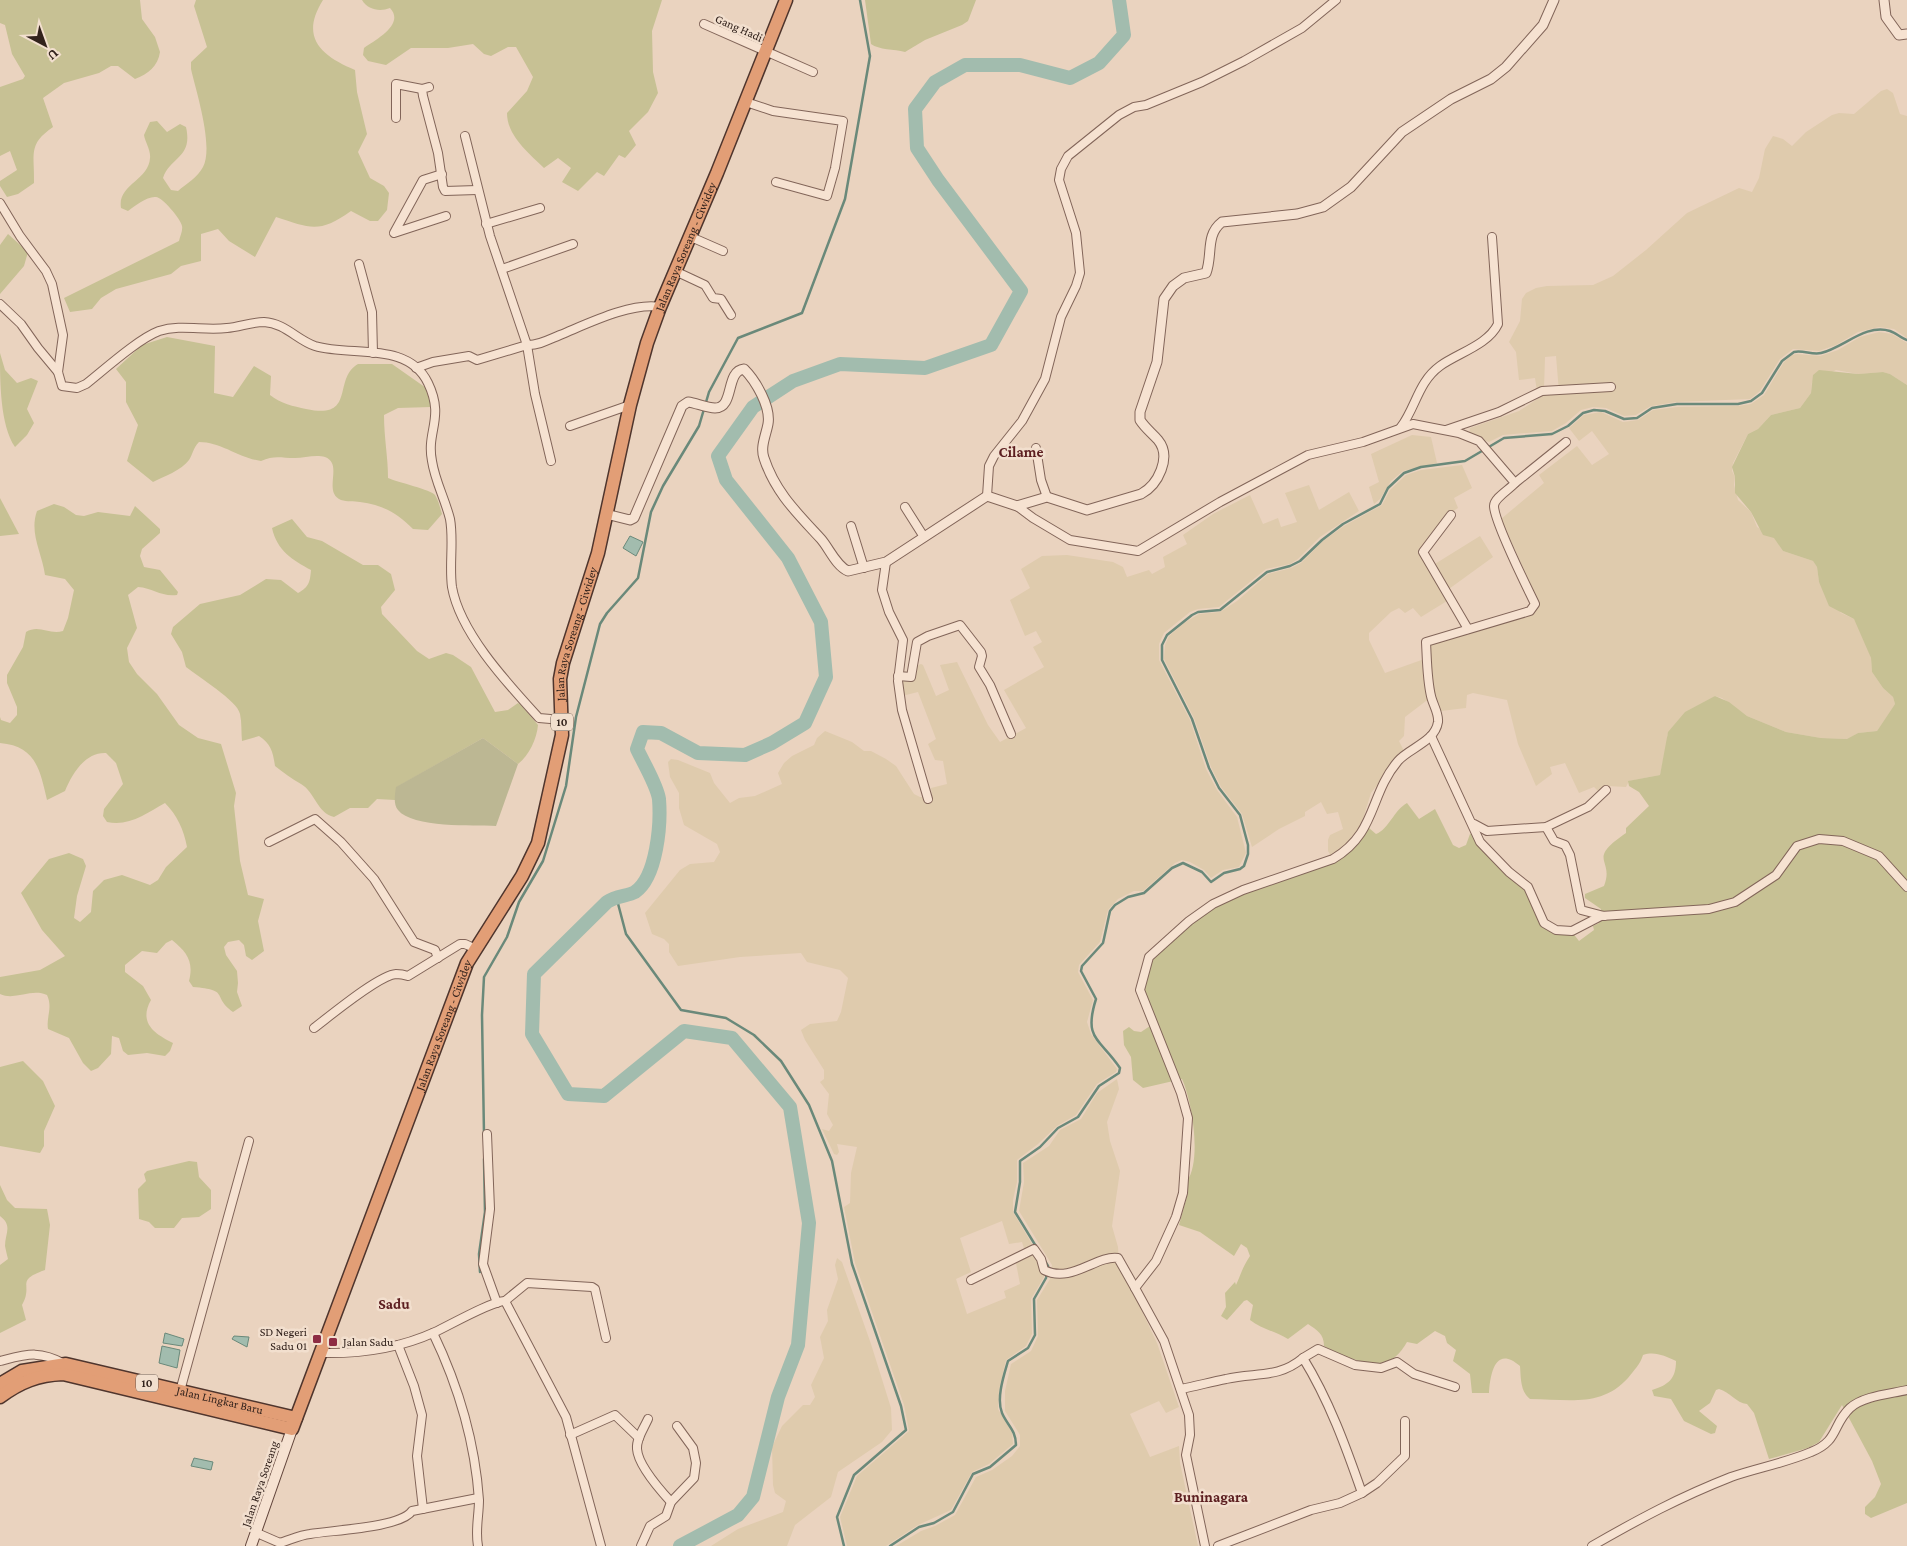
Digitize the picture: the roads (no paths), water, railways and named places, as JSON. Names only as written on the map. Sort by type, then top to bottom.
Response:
[{"type":"highway","name":"Jalan Raya Soreang - Ciwidey","points":[[294,1424],[458,984],[467,963],[522,876],[538,843],[562,735],[560,679],[563,663],[594,568],[630,405],[660,306],[691,237],[786,0]]},
{"type":"highway","name":"Jalan Lingkar Baru","points":[[0,1384],[22,1371],[66,1364],[180,1391],[294,1424]]},
{"type":"highway","name":"Jalan Lingkar Baru","points":[[0,1397],[25,1381],[44,1375],[63,1374],[294,1424]]},
{"type":"main road","name":"Jalan Raya Soreang","points":[[251,1546],[294,1424]]},
{"type":"street","points":[[988,496],[989,466],[994,456],[1022,422],[1046,379],[1061,317],[1080,273],[1076,233],[1059,180],[1061,169],[1068,156],[1120,114],[1202,82],[1244,61],[1302,28],[1336,0]]},
{"type":"street","points":[[1017,506],[1047,497],[1088,510],[1141,494],[1147,490],[1158,475],[1164,461],[1164,450],[1159,441],[1140,420],[1140,412],[1157,362],[1164,299],[1173,286],[1184,278],[1206,273],[1211,235],[1216,226],[1222,222],[1298,214],[1323,207],[1351,187],[1402,132],[1451,98],[1491,78],[1506,67],[1543,24],[1554,0]]},
{"type":"street","points":[[1884,0],[1889,24],[1899,35],[1907,34]]},
{"type":"street","name":"Gang Hadi","points":[[704,24],[813,72]]},
{"type":"street","points":[[396,118],[395,85],[426,88],[445,191],[477,190]]},
{"type":"street","points":[[746,102],[773,111],[843,121],[836,168],[827,196],[776,182]]},
{"type":"street","points":[[465,136],[486,224],[527,345],[535,394],[551,460]]},
{"type":"street","points":[[442,174],[422,180],[394,233],[446,216]]},
{"type":"street","points":[[0,203],[20,236],[46,271],[52,284],[63,335],[58,372],[62,386],[77,388],[86,384],[157,332],[172,328],[211,329],[263,322],[275,324],[316,346],[390,354],[405,360],[416,368],[428,381],[437,412],[431,460],[449,517],[452,588],[464,619],[511,686],[539,718],[562,720]]},
{"type":"street","points":[[486,224],[540,208]]},
{"type":"street","points":[[691,237],[723,251]]},
{"type":"street","points":[[1400,429],[1408,417],[1423,382],[1438,367],[1486,339],[1498,324],[1492,237]]},
{"type":"street","points":[[502,270],[573,244]]},
{"type":"street","points":[[359,264],[372,312],[373,353]]},
{"type":"street","points":[[675,271],[705,285],[713,298],[721,299],[731,315]]},
{"type":"street","points":[[0,304],[21,324],[58,372]]},
{"type":"street","points":[[416,368],[433,362],[469,356],[477,360],[532,345],[622,312],[641,307],[660,306]]},
{"type":"street","points":[[606,514],[630,520],[634,518],[682,406],[688,402],[721,406],[727,399],[734,375],[741,369],[744,369],[750,375],[769,414],[762,447],[763,456],[779,492],[823,541],[844,569],[848,571],[886,562],[988,496]]},
{"type":"street","points":[[1446,430],[1499,412],[1542,391],[1611,387]]},
{"type":"street","points":[[570,426],[630,405]]},
{"type":"street","points":[[988,496],[1017,506],[1070,540],[1138,551],[1280,469],[1308,455],[1363,442],[1413,424],[1446,430],[1479,441],[1515,484]]},
{"type":"street","points":[[1135,1288],[1156,1261],[1176,1218],[1183,1193],[1188,1118],[1176,1078],[1140,990],[1142,976],[1149,957],[1189,921],[1213,904],[1243,890],[1333,859],[1346,852],[1359,839],[1398,761],[1432,736],[1438,721],[1429,686],[1426,642],[1530,611],[1535,604],[1500,528],[1494,507],[1496,501],[1566,442]]},
{"type":"street","points":[[1036,448],[1041,480],[1047,497]]},
{"type":"street","points":[[905,507],[924,537]]},
{"type":"street","points":[[1451,515],[1423,552],[1468,630]]},
{"type":"street","points":[[851,526],[864,568]]},
{"type":"street","points":[[886,562],[882,590],[889,612],[903,640],[904,647],[898,676],[902,710],[928,799]]},
{"type":"street","points":[[898,676],[911,677],[917,642],[928,636],[960,625],[974,640],[982,656],[979,667],[990,685],[1011,734]]},
{"type":"street","points":[[1432,736],[1480,842],[1509,872],[1528,887],[1536,907],[1549,927],[1572,931],[1591,919],[1604,916],[1709,909],[1735,902],[1776,875],[1797,846],[1818,838],[1843,841],[1879,856],[1907,887]]},
{"type":"street","points":[[1472,823],[1487,831],[1546,827],[1588,807],[1606,790]]},
{"type":"street","points":[[269,842],[315,819],[342,842],[374,879],[414,942],[435,950],[438,958]]},
{"type":"street","points":[[1546,827],[1554,841],[1565,845],[1570,854],[1581,910],[1604,916]]},
{"type":"street","points":[[314,1028],[360,992],[389,976],[396,974],[408,976],[460,944],[476,949]]},
{"type":"street","points":[[487,1134],[490,1209],[483,1264],[501,1302],[566,1417],[601,1546]]},
{"type":"street","points":[[180,1391],[249,1141]]},
{"type":"street","points":[[971,1280],[1034,1249],[1038,1252],[1049,1272],[1066,1273],[1118,1258],[1164,1341],[1189,1415],[1190,1435],[1186,1455],[1205,1546]]},
{"type":"street","points":[[320,1353],[348,1354],[398,1345],[433,1334],[501,1302],[527,1283],[592,1287],[595,1290],[606,1338]]},
{"type":"street","points":[[433,1334],[449,1370],[469,1431],[478,1498],[476,1532],[478,1546]]},
{"type":"street","points":[[398,1345],[414,1386],[422,1415],[417,1456],[423,1509]]},
{"type":"street","points":[[1181,1389],[1204,1386],[1226,1378],[1284,1371],[1318,1349],[1355,1365],[1381,1368],[1397,1362],[1414,1374],[1455,1387]]},
{"type":"street","points":[[0,1361],[33,1353],[50,1356],[66,1364]]},
{"type":"street","points":[[1303,1358],[1314,1375],[1343,1439],[1362,1493]]},
{"type":"street","points":[[1592,1546],[1669,1502],[1733,1477],[1811,1453],[1826,1445],[1834,1436],[1850,1408],[1864,1400],[1907,1390]]},
{"type":"street","points":[[570,1434],[615,1415],[639,1438]]},
{"type":"street","points":[[648,1420],[639,1438],[638,1455],[652,1480],[671,1502]]},
{"type":"street","points":[[1218,1546],[1311,1510],[1340,1503],[1362,1493],[1402,1461],[1406,1450],[1405,1421]]},
{"type":"street","points":[[641,1546],[650,1526],[666,1516],[671,1502],[692,1482],[696,1462],[693,1448],[677,1426]]},
{"type":"street","points":[[257,1533],[280,1543],[308,1534],[369,1527],[399,1520],[408,1516],[412,1511],[478,1498]]},
{"type":"waterway","points":[[484,1134],[482,1015],[484,977],[507,937],[519,902],[543,861],[566,786],[576,717],[600,624],[607,613],[638,578],[651,512],[663,486],[699,426],[709,392],[738,338],[802,313],[845,199],[870,56],[860,0]]},
{"type":"waterway","points":[[680,1546],[738,1515],[753,1497],[778,1397],[798,1345],[809,1223],[790,1107],[732,1038],[684,1031],[604,1096],[568,1094],[532,1034],[534,974],[607,902],[635,892],[648,875],[656,849],[659,799],[656,787],[637,749],[643,732],[661,733],[698,753],[745,755],[772,743],[805,723],[826,677],[821,622],[788,558],[726,480],[718,456],[753,407],[793,381],[840,364],[925,368],[991,345],[1021,291],[938,180],[917,148],[915,109],[935,82],[965,65],[1020,65],[1070,78],[1099,63],[1124,35],[1119,0]]},
{"type":"waterway","points":[[890,1546],[919,1527],[934,1523],[953,1512],[973,1474],[990,1467],[1016,1445],[1015,1435],[1000,1407],[1001,1387],[1008,1361],[1028,1348],[1035,1335],[1034,1299],[1046,1278],[1048,1266],[1015,1212],[1020,1182],[1020,1161],[1040,1147],[1058,1128],[1078,1117],[1099,1086],[1119,1073],[1120,1068],[1100,1044],[1093,1031],[1091,1023],[1096,999],[1081,971],[1082,966],[1103,943],[1110,911],[1115,905],[1128,897],[1144,893],[1172,868],[1183,863],[1202,872],[1211,882],[1224,873],[1240,869],[1244,866],[1248,854],[1248,845],[1240,815],[1219,788],[1209,768],[1192,719],[1162,660],[1162,645],[1167,635],[1198,612],[1220,610],[1267,572],[1290,566],[1300,561],[1322,540],[1343,524],[1380,504],[1388,488],[1404,473],[1421,467],[1465,461],[1504,438],[1552,434],[1568,426],[1583,413],[1594,410],[1605,411],[1624,419],[1637,418],[1652,408],[1677,404],[1738,404],[1751,401],[1762,393],[1782,361],[1794,352],[1821,353],[1863,333],[1881,329],[1890,331],[1907,340]]},
{"type":"waterway","points":[[616,896],[626,934],[681,1010],[726,1018],[754,1035],[781,1061],[809,1105],[832,1161],[852,1264],[901,1406],[906,1430],[854,1475],[837,1517],[844,1546]]},
{"type":"waterway","points":[[480,1272],[479,1254],[485,1212],[484,1159]]},
{"type":"place","name":"SD Negeri Sadu 01","points":[[317,1339]]},
{"type":"place","name":"Jalan Sadu","points":[[333,1342]]},
{"type":"district","name":"Cilame","points":[[1021,452]]},
{"type":"district","name":"Sadu","points":[[394,1304]]},
{"type":"district","name":"Buninagara","points":[[1211,1497]]}]
